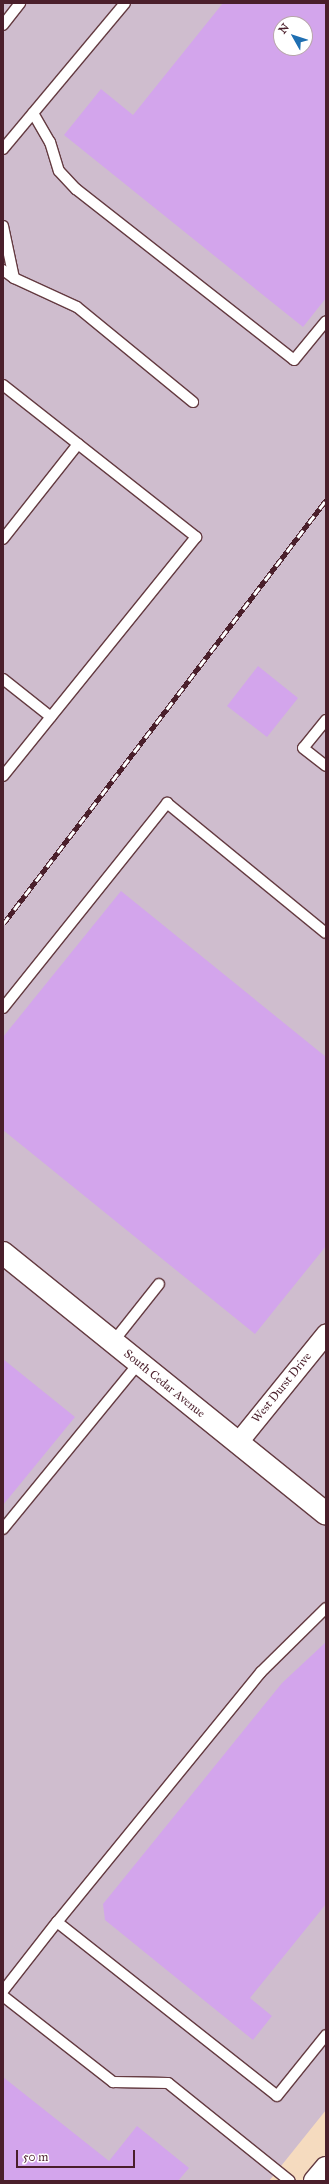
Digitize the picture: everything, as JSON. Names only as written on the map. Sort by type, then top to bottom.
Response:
[{"type":"main road","name":"South Cedar Avenue","points":[[3,1254],[326,1514]]},
{"type":"main road","points":[[315,2181],[326,2168]]},
{"type":"street","name":"West Durst Drive","points":[[237,1443],[326,1333]]},
{"type":"lane","points":[[3,25],[20,3]]},
{"type":"lane","points":[[3,149],[125,3]]},
{"type":"lane","points":[[33,113],[50,142],[59,171],[76,189],[294,360],[326,321]]},
{"type":"lane","points":[[3,226],[14,278]]},
{"type":"lane","points":[[3,270],[14,278],[77,307],[193,402]]},
{"type":"lane","points":[[3,385],[196,538],[3,776]]},
{"type":"lane","points":[[3,538],[78,444]]},
{"type":"lane","points":[[3,679],[51,717]]},
{"type":"lane","points":[[326,720],[303,748],[326,766]]},
{"type":"lane","points":[[3,1008],[167,803],[326,933]]},
{"type":"lane","points":[[113,1342],[159,1284]]},
{"type":"lane","points":[[3,1529],[139,1363]]},
{"type":"lane","points":[[3,1991],[57,1922],[261,1672],[326,1609]]},
{"type":"lane","points":[[57,1922],[277,2096],[326,2035]]},
{"type":"lane","points":[[3,1996],[113,2082],[168,2083],[290,2181]]},
{"type":"shaded area","points":[[3,3],[326,3],[326,2110],[269,2181],[3,2181]]},
{"type":"building","points":[[223,3],[326,3],[326,298],[303,327],[64,135],[101,89],[133,115]]},
{"type":"building","points":[[258,666],[298,698],[267,737],[227,706]]},
{"type":"building","points":[[121,891],[326,1057],[326,1246],[255,1334],[3,1130],[3,1037]]},
{"type":"building","points":[[3,1359],[75,1417],[3,1505]]},
{"type":"building","points":[[326,1642],[326,1904],[250,1998],[272,2016],[253,2040],[105,1920],[103,1904],[282,1683]]},
{"type":"building","points":[[3,2077],[109,2161],[137,2126],[189,2168],[178,2181],[3,2181]]},
{"type":"railway","points":[[3,924],[326,500]]}]
